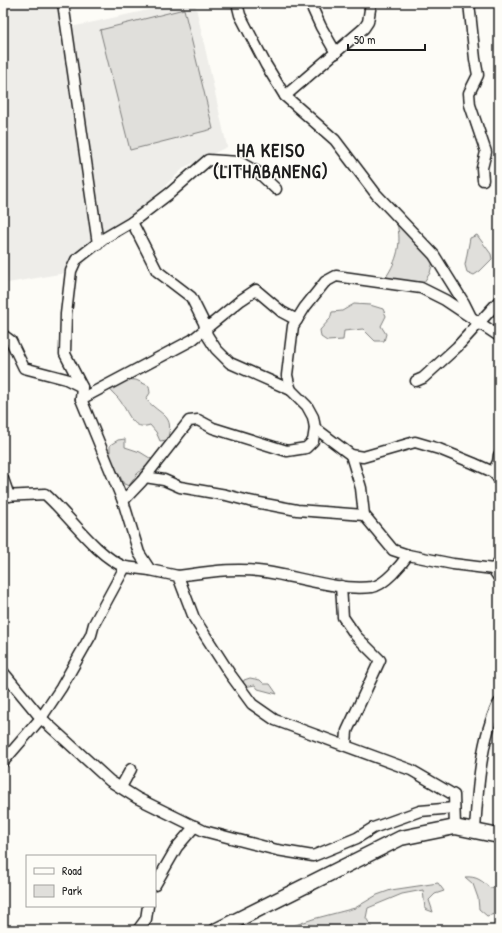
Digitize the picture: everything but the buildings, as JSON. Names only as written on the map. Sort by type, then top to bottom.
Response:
[{"type":"main road","points":[[216,930],[400,838],[455,827],[499,836]]},
{"type":"street","points":[[63,3],[98,244]]},
{"type":"street","points":[[237,3],[240,15],[263,59],[285,96],[335,140],[376,194],[434,255],[470,315]]},
{"type":"street","points":[[310,3],[336,53]]},
{"type":"street","points":[[285,96],[364,28],[368,22],[371,3]]},
{"type":"street","points":[[469,3],[474,59],[478,75],[469,93],[470,104],[486,152],[482,168],[483,180]]},
{"type":"street","points":[[150,570],[139,554],[123,501],[81,399],[82,387],[65,354],[66,314],[71,272],[76,260],[132,222],[170,193],[208,160],[239,162],[259,173],[276,189]]},
{"type":"street","points":[[123,501],[145,477],[189,421],[198,420],[213,428],[287,451],[306,448],[313,441],[315,428],[307,406],[291,390],[230,363],[216,349],[207,335],[190,297],[157,271],[132,222]]},
{"type":"street","points":[[291,390],[287,375],[293,326],[325,282],[336,276],[364,282],[409,285],[421,288],[445,300],[456,309],[470,315],[499,336]]},
{"type":"street","points":[[81,399],[192,340],[205,328],[256,290],[282,312],[297,320]]},
{"type":"street","points":[[416,381],[423,378],[457,347],[499,301]]},
{"type":"street","points":[[3,335],[11,341],[24,368],[66,379],[82,387]]},
{"type":"street","points":[[315,428],[351,455],[362,457],[415,442],[439,449],[496,475],[499,455]]},
{"type":"street","points":[[351,455],[361,488],[364,515],[393,550],[408,555],[453,564],[496,566],[499,578]]},
{"type":"street","points":[[145,477],[164,480],[180,487],[226,495],[249,502],[297,510],[364,515]]},
{"type":"street","points":[[3,479],[6,496],[45,494],[101,552],[115,563],[125,567],[150,570],[178,576],[223,569],[265,572],[341,586],[373,587],[396,571],[408,555]]},
{"type":"street","points":[[3,762],[41,718],[91,635],[94,624],[125,567]]},
{"type":"street","points":[[178,576],[194,618],[230,674],[252,704],[275,720],[411,770],[454,795],[455,827]]},
{"type":"street","points":[[341,586],[344,617],[356,636],[380,660],[347,731],[346,745]]},
{"type":"street","points":[[3,672],[41,718],[110,781],[122,787],[137,798],[204,831],[277,850],[313,856],[357,838],[373,828],[420,811],[454,808]]},
{"type":"street","points":[[475,831],[476,797],[486,736],[491,716],[499,703]]},
{"type":"street","points":[[122,787],[131,769]]},
{"type":"street","points":[[156,883],[177,847],[194,826]]},
{"type":"street","points":[[138,930],[146,919],[148,907]]},
{"type":"shaded area","points":[[20,3],[57,3],[62,29],[180,3],[195,3],[227,147],[185,167],[135,214],[90,241],[73,255],[66,264],[65,273],[8,283],[3,235],[3,8]]},
{"type":"green space","points":[[184,9],[213,129],[130,150],[100,30]]},
{"type":"green space","points":[[397,224],[401,225],[433,261],[430,273],[424,282],[418,284],[386,277],[398,252],[399,238]]},
{"type":"green space","points":[[477,235],[491,254],[492,259],[474,275],[467,272],[465,265],[470,238]]},
{"type":"green space","points":[[354,304],[370,305],[383,309],[386,316],[381,326],[386,334],[384,341],[375,341],[363,329],[344,331],[343,340],[327,341],[321,337],[320,330],[330,319],[332,312],[342,311]]},
{"type":"green space","points":[[124,379],[136,380],[149,386],[150,393],[146,399],[168,420],[169,431],[167,440],[160,441],[156,432],[150,425],[139,426],[135,424],[120,400],[109,388]]},
{"type":"green space","points":[[125,439],[125,447],[140,452],[153,460],[137,474],[129,486],[124,484],[110,456],[110,445],[118,440]]},
{"type":"green space","points":[[250,678],[260,680],[264,684],[270,684],[277,694],[258,689],[255,685],[244,687],[244,680]]},
{"type":"green space","points":[[465,877],[476,878],[490,888],[499,887],[499,913],[487,916],[479,909],[478,898],[473,884]]},
{"type":"green space","points":[[438,883],[444,891],[435,894],[429,900],[433,912],[425,909],[423,890],[402,894],[368,908],[366,918],[374,930],[281,930],[313,919],[355,908],[377,895],[391,890]]},
{"type":"district","name":"HA KEISO (LITHABANENG)","points":[[271,160]]}]
